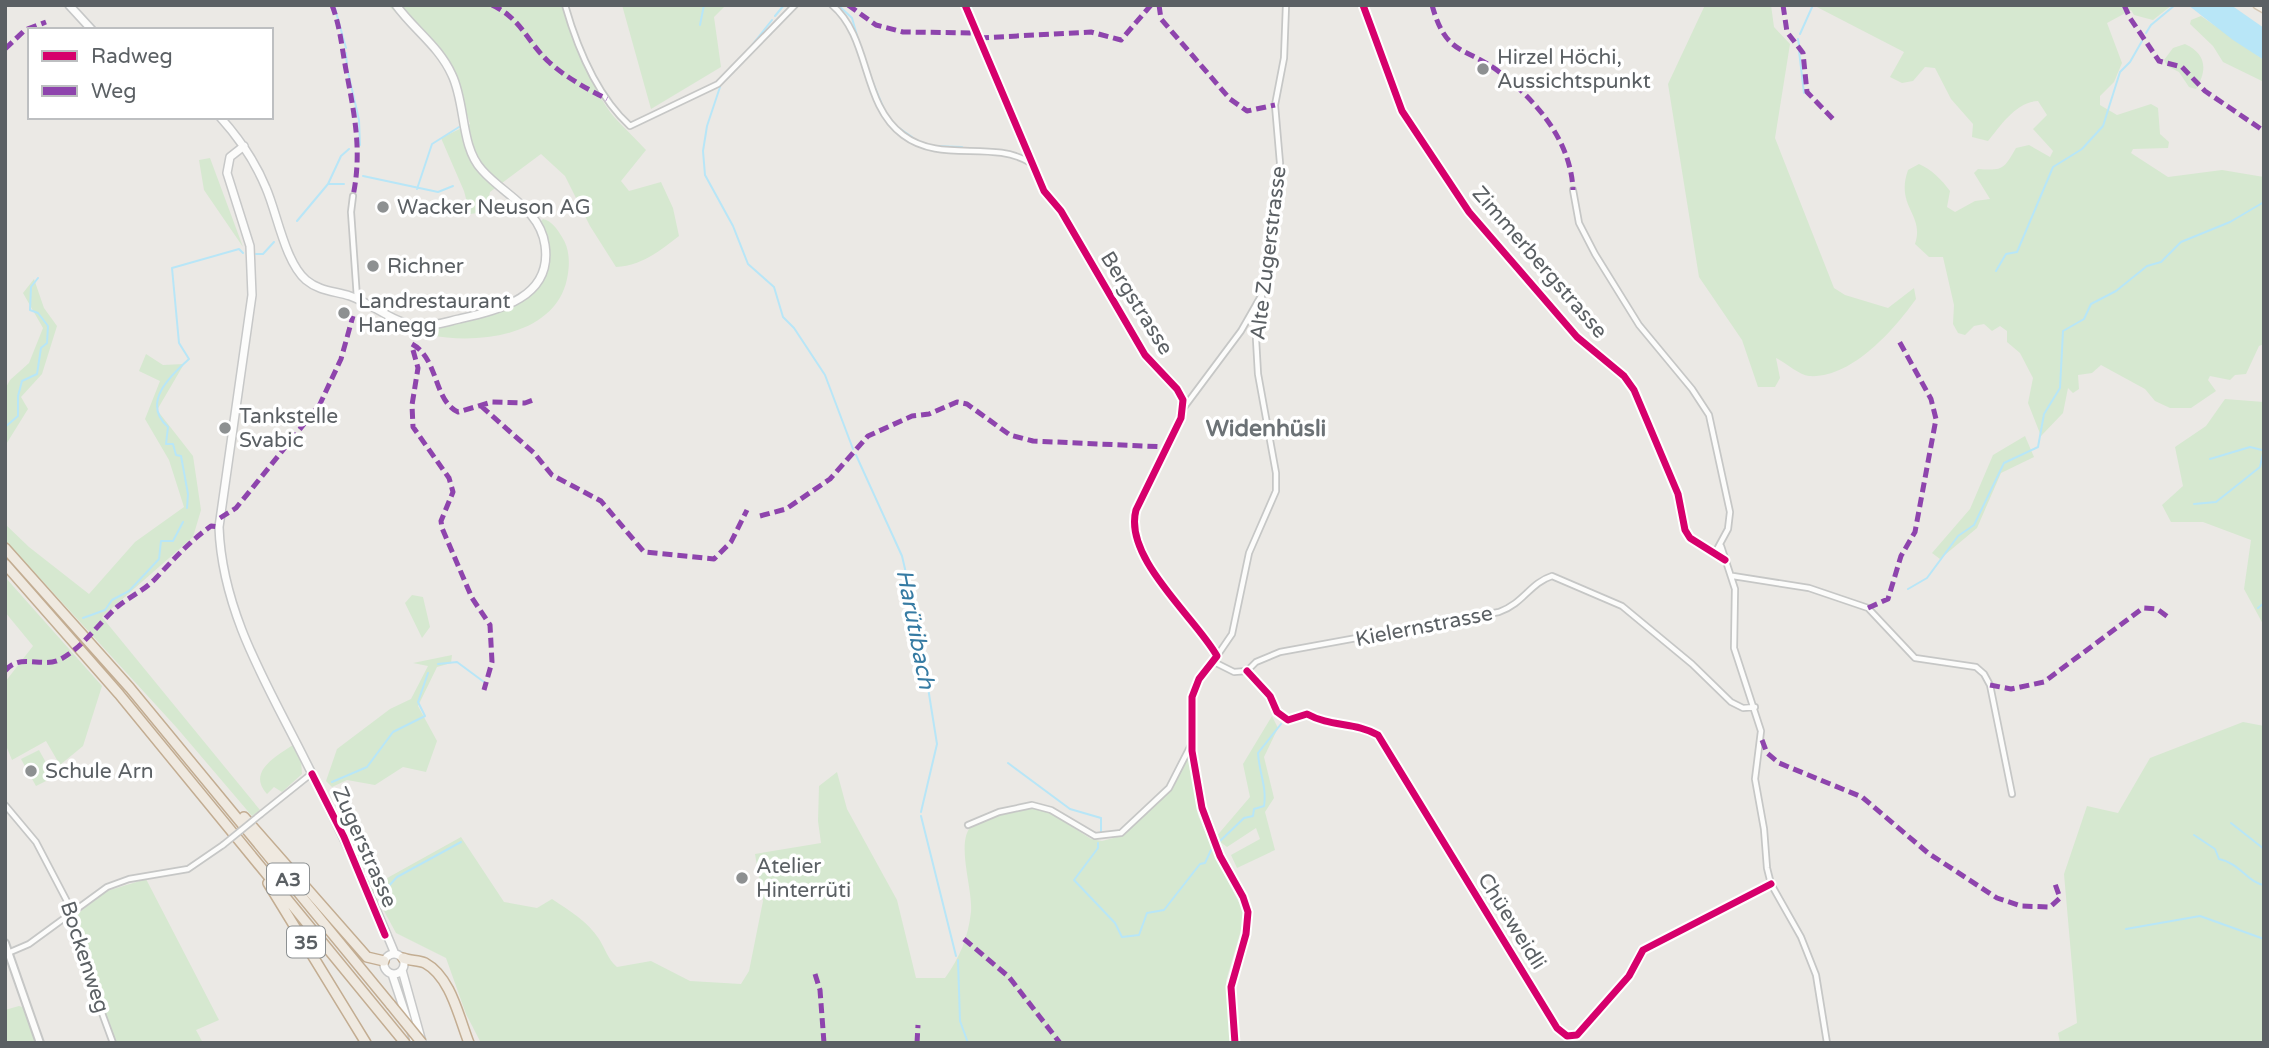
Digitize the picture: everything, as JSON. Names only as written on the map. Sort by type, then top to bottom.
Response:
[{"type":"highway","name":"A3","points":[[5,548],[91,642],[184,752],[422,1043]]},
{"type":"highway","name":"A3","points":[[5,564],[91,661],[402,1039]]},
{"type":"highway","points":[[184,752],[297,875],[366,957],[393,957],[426,964],[438,975],[451,996],[469,1043]]},
{"type":"highway","name":"35","points":[[242,844],[322,967],[366,1043]]},
{"type":"main road","points":[[69,5],[90,28]]},
{"type":"main road","points":[[222,119],[244,146],[266,188],[299,272],[315,286],[357,299],[399,320],[429,326],[516,302],[534,287],[545,262],[545,246],[537,223],[474,160],[457,87],[447,64],[396,5]]},
{"type":"main road","points":[[2256,5],[2264,9]]},
{"type":"main road","name":"Zugerstrasse","points":[[244,146],[230,157],[227,173],[250,246],[252,295],[219,527],[220,543],[234,608],[257,670],[348,846],[393,957],[384,968],[392,974],[415,1043]]},
{"type":"main road","points":[[393,957],[402,970],[422,1043]]},
{"type":"main road","points":[[392,974],[402,970]]},
{"type":"street","points":[[565,5],[579,47],[601,90],[613,110],[630,126],[718,84],[795,5]]},
{"type":"street","points":[[832,5],[850,26],[881,108],[898,131],[932,149],[1012,153],[1031,163]]},
{"type":"street","name":"Bergstrasse","points":[[965,5],[1044,191],[1061,211],[1145,355],[1177,389],[1185,406]]},
{"type":"street","name":"Alte Zugerstrasse","points":[[1216,659],[1236,623],[1249,553],[1276,491],[1276,473],[1258,374],[1256,340],[1280,163],[1275,105],[1284,58],[1286,5]]},
{"type":"street","name":"Zimmerbergstrasse","points":[[1363,5],[1402,111],[1483,231],[1577,337],[1624,376],[1634,390],[1678,494],[1685,530],[1690,538],[1726,560]]},
{"type":"street","points":[[1012,153],[1023,143]]},
{"type":"street","points":[[1573,190],[1579,223],[1595,254],[1639,325],[1692,389],[1709,415],[1730,512],[1728,528],[1715,553]]},
{"type":"street","points":[[353,196],[351,212],[357,299]]},
{"type":"street","points":[[1247,671],[1234,672],[1216,659],[1163,584],[1138,540],[1134,524],[1136,510],[1185,406],[1241,331],[1262,295]]},
{"type":"street","points":[[1721,546],[1733,576],[1736,601],[1734,648],[1755,707],[1762,740],[1755,779],[1771,884],[1801,937],[1816,975],[1827,1043]]},
{"type":"street","name":"Kielernstrasse","points":[[1247,671],[1256,662],[1280,652],[1499,612],[1518,604],[1538,583],[1552,576],[1622,606],[1692,664],[1731,702],[1743,708],[1755,707]]},
{"type":"street","points":[[1733,576],[1809,589],[1868,608],[1915,658],[1976,667],[1990,685],[2012,794]]},
{"type":"street","points":[[1216,659],[1199,679],[1192,697],[1192,744],[1195,782],[1202,808],[1220,856],[1243,897],[1248,912],[1246,934],[1231,987],[1235,1043]]},
{"type":"street","name":"Chüeweidli","points":[[1247,671],[1270,696],[1278,712],[1288,720],[1307,714],[1320,722],[1367,728],[1378,735],[1557,1028],[1567,1036],[1577,1035],[1595,1017],[1629,976],[1643,950],[1771,884]]},
{"type":"street","points":[[968,825],[999,812],[1032,805],[1051,810],[1095,836],[1121,833],[1169,788],[1192,744]]},
{"type":"street","points":[[8,953],[29,944],[114,883],[188,869],[223,845],[312,774]]},
{"type":"street","name":"Bockenweg","points":[[5,806],[36,842],[73,912],[88,975],[113,1043]]},
{"type":"street","points":[[5,943],[40,1043]]},
{"type":"green space","points":[[388,5],[563,5],[578,49],[599,94],[615,118],[646,150],[621,181],[629,191],[661,182],[673,208],[679,236],[642,261],[616,267],[590,226],[565,176],[541,154],[490,192],[486,212],[470,214],[464,191],[441,138],[470,124],[453,69]]},
{"type":"green space","points":[[622,5],[726,5],[714,17],[721,67],[651,109]]},
{"type":"green space","points":[[1705,5],[1771,5],[1774,27],[1790,44],[1775,138],[1834,288],[1845,295],[1888,308],[1914,288],[1916,299],[1896,325],[1870,350],[1840,370],[1809,376],[1776,358],[1780,378],[1775,387],[1758,387],[1742,340],[1699,277],[1668,84]]},
{"type":"green space","points":[[1813,5],[2172,5],[2153,20],[2134,15],[2131,10],[2107,23],[2122,63],[2114,82],[2100,96],[2100,105],[2117,115],[2151,104],[2158,108],[2160,134],[2169,142],[2168,148],[2133,149],[2131,153],[2168,177],[2222,170],[2264,177],[2264,344],[2259,346],[2246,374],[2235,375],[2230,380],[2210,376],[2208,380],[2216,391],[2191,408],[2170,408],[2155,401],[2145,389],[2101,365],[2092,373],[2078,375],[2079,389],[2073,393],[2068,388],[2063,413],[2041,436],[2028,403],[2033,378],[2020,353],[2007,342],[2007,331],[2000,326],[1992,331],[1984,324],[1974,326],[1965,335],[1958,333],[1953,324],[1954,305],[1943,257],[1929,257],[1915,244],[1916,225],[1907,202],[1905,183],[1908,170],[1919,164],[1936,175],[1950,191],[1947,207],[1955,212],[1975,201],[1990,199],[1974,173],[1978,169],[1993,170],[2002,167],[2016,148],[2029,145],[2050,157],[2053,151],[2033,129],[2047,115],[2038,101],[2030,102],[2010,115],[1988,141],[1972,137],[1973,124],[1951,99],[1935,68],[1925,67],[1913,81],[1902,83],[1890,77],[1904,52]]},
{"type":"green space","points":[[2201,16],[2264,60],[2264,82],[2223,62],[2213,46],[2190,24],[2191,20]]},
{"type":"green space","points":[[2185,44],[2197,52],[2203,63],[2202,75],[2196,89],[2189,87],[2179,72],[2167,66],[2164,60],[2173,48]]},
{"type":"green space","points":[[210,158],[243,247],[204,190],[199,160]]},
{"type":"green space","points":[[543,219],[552,223],[558,231],[565,242],[569,257],[567,279],[560,298],[547,313],[531,324],[491,337],[449,338],[430,335],[436,327],[503,309],[523,300],[538,287],[548,270],[549,249],[540,222]]},
{"type":"green space","points":[[34,279],[44,308],[57,326],[42,374],[21,397],[28,409],[5,446],[5,389],[10,380],[29,363],[43,328],[23,293]]},
{"type":"green space","points":[[146,354],[163,365],[184,364],[157,410],[193,456],[201,510],[193,537],[102,617],[260,810],[252,816],[177,728],[5,540],[5,524],[29,547],[89,594],[135,542],[184,507],[169,460],[145,419],[160,381],[139,371]]},
{"type":"green space","points":[[2225,399],[2264,402],[2264,626],[2244,589],[2251,540],[2203,522],[2171,522],[2162,505],[2183,486],[2175,447],[2206,426]]},
{"type":"green space","points":[[2025,436],[2034,457],[2001,473],[1977,528],[1940,559],[1932,553],[1970,509],[1993,455]]},
{"type":"green space","points":[[5,577],[102,686],[83,746],[60,765],[46,741],[12,760],[5,743],[5,682],[33,646],[5,612]]},
{"type":"green space","points":[[412,595],[423,597],[430,627],[422,638],[405,603]]},
{"type":"green space","points":[[452,655],[451,663],[437,667],[418,706],[437,741],[426,772],[403,767],[375,785],[347,780],[332,787],[326,781],[337,749],[390,709],[411,699],[428,666],[413,663]]},
{"type":"green space","points":[[1272,716],[1278,728],[1264,757],[1274,798],[1265,812],[1275,850],[1237,868],[1231,855],[1260,839],[1256,828],[1227,847],[1215,838],[1250,797],[1243,764]]},
{"type":"green space","points":[[2243,722],[2264,726],[2264,1043],[2060,1043],[2058,1033],[2077,1023],[2064,874],[2087,806],[2118,813],[2150,758]]},
{"type":"green space","points":[[293,745],[301,759],[302,774],[282,792],[274,787],[267,794],[260,779],[262,772],[272,760]]},
{"type":"green space","points":[[39,750],[54,777],[36,786],[21,759]]},
{"type":"green space","points":[[1188,754],[1198,815],[1218,863],[1243,910],[1243,923],[1226,981],[1230,1043],[481,1043],[466,1014],[446,958],[396,933],[371,887],[461,837],[504,902],[537,908],[552,899],[589,927],[617,967],[651,961],[690,981],[741,984],[749,971],[763,901],[755,854],[821,843],[818,821],[819,786],[837,772],[847,809],[897,900],[916,978],[945,978],[962,947],[970,921],[971,902],[965,842],[972,825],[994,816],[1032,807],[1048,811],[1091,839],[1102,841],[1121,836],[1169,792]]},
{"type":"green space","points":[[146,879],[219,1020],[196,1030],[203,1043],[114,1043],[87,963],[77,914],[107,891]]},
{"type":"green space","points":[[19,1006],[25,1008],[38,1043],[5,1043],[5,1010]]},
{"type":"water","points":[[2188,5],[2231,5],[2264,28],[2264,60],[2233,40]]},
{"type":"waterway","points":[[334,5],[346,48]]},
{"type":"waterway","points":[[700,25],[704,5]]},
{"type":"waterway","points":[[775,16],[784,5]]},
{"type":"waterway","points":[[838,5],[852,18],[858,39]]},
{"type":"waterway","points":[[1800,34],[1813,5]]},
{"type":"waterway","points":[[2146,33],[2151,25],[2175,5]]},
{"type":"waterway","points":[[749,49],[772,20]]},
{"type":"waterway","points":[[1798,39],[1799,45]]},
{"type":"waterway","points":[[1996,271],[2006,254],[2017,252],[2053,167],[2082,149],[2103,126],[2120,72],[2130,62],[2142,41]]},
{"type":"waterway","points":[[1799,51],[1804,93]]},
{"type":"waterway","points":[[346,53],[347,67]]},
{"type":"waterway","points":[[868,71],[883,107]]},
{"type":"waterway","points":[[348,72],[359,120],[360,145]]},
{"type":"waterway","points":[[720,87],[707,126],[703,151],[705,175],[733,226],[748,264],[774,287],[783,317],[794,328],[825,375],[853,449]]},
{"type":"waterway","points":[[417,189],[432,144],[459,127]]},
{"type":"waterway","points":[[899,128],[912,137]]},
{"type":"waterway","points":[[933,146],[962,147]]},
{"type":"waterway","points":[[297,221],[328,184],[341,156],[349,149]]},
{"type":"waterway","points":[[363,176],[438,192],[453,186]]},
{"type":"waterway","points":[[329,184],[344,184]]},
{"type":"waterway","points":[[1908,589],[1927,578],[1958,536],[1974,525],[2004,463],[2038,447],[2044,414],[2060,388],[2063,331],[2084,319],[2091,304],[2116,291],[2147,266],[2161,262],[2181,242],[2230,222],[2264,202]]},
{"type":"waterway","points":[[256,254],[263,254],[274,242]]},
{"type":"waterway","points":[[187,508],[188,494],[181,456],[176,455],[173,444],[166,444],[168,427],[160,418],[157,409],[161,390],[189,359],[179,343],[172,268],[239,249],[243,253]]},
{"type":"waterway","points":[[5,427],[18,416],[18,396],[22,381],[37,374],[41,348],[47,343],[48,326],[38,313],[30,310],[31,287],[38,278]]},
{"type":"waterway","points":[[2210,459],[2250,447],[2262,450]]},
{"type":"waterway","points":[[2194,504],[2216,502],[2260,467],[2264,449]]},
{"type":"waterway","name":"Harütibach","points":[[856,455],[902,556],[918,625],[937,744],[921,812]]},
{"type":"waterway","points":[[83,618],[105,610],[112,600],[129,591],[159,559],[161,541],[173,541],[183,522]]},
{"type":"waterway","points":[[2258,608],[2264,603]]},
{"type":"waterway","points":[[438,664],[457,662],[484,682]]},
{"type":"waterway","points":[[332,782],[367,767],[393,732],[425,716],[418,702],[428,673]]},
{"type":"waterway","points":[[1219,842],[1244,818],[1253,816],[1254,809],[1264,806],[1258,753],[1281,724]]},
{"type":"waterway","points":[[1008,763],[1070,809],[1101,818],[1101,832]]},
{"type":"waterway","name":"Harütibach","points":[[921,816],[956,956]]},
{"type":"waterway","points":[[2231,823],[2264,849]]},
{"type":"waterway","points":[[2194,835],[2215,849],[2219,859],[2233,864],[2253,881],[2264,885]]},
{"type":"waterway","points":[[375,892],[386,889],[397,877],[461,842]]},
{"type":"waterway","points":[[1098,843],[1098,848],[1074,880],[1115,923],[1122,937],[1139,935],[1147,913],[1164,910],[1200,864],[1205,863],[1211,850]]},
{"type":"waterway","points":[[2126,929],[2200,916],[2264,939]]},
{"type":"waterway","name":"Harütibach","points":[[958,960],[960,1021],[968,1043]]},
{"type":"marked path","points":[[332,5],[355,120],[357,165],[353,196]]},
{"type":"marked path","points":[[492,5],[510,17],[542,55],[557,68],[577,83],[607,99]]},
{"type":"marked path","points":[[848,5],[876,25],[903,32],[977,33]]},
{"type":"marked path","points":[[979,38],[1091,32],[1121,40],[1151,5]]},
{"type":"marked path","points":[[1159,5],[1161,19],[1230,99],[1247,111],[1275,105]]},
{"type":"marked path","points":[[1432,5],[1437,21],[1450,42],[1498,71],[1526,95],[1549,123],[1566,155],[1573,190]]},
{"type":"marked path","points":[[1783,5],[1787,32],[1803,53],[1807,92],[1833,119]]},
{"type":"marked path","points":[[2124,5],[2159,61],[2182,67],[2205,91],[2264,131]]},
{"type":"marked path","points":[[30,28],[46,22]]},
{"type":"marked path","points":[[5,49],[28,29]]},
{"type":"marked path","points":[[220,518],[236,508],[320,404],[341,359],[353,316]]},
{"type":"marked path","points":[[1868,608],[1888,599],[1901,556],[1915,532],[1936,419],[1931,399],[1899,341]]},
{"type":"marked path","points":[[412,344],[427,359],[444,398],[458,412],[492,402],[525,403],[536,399]]},
{"type":"marked path","points":[[413,350],[418,368],[412,405],[413,427],[449,478],[453,492],[441,521],[442,528],[472,598],[490,625],[492,662],[484,690]]},
{"type":"marked path","points":[[760,516],[786,509],[830,479],[868,436],[912,416],[929,414],[957,402],[967,404],[1010,435],[1033,441],[1166,447]]},
{"type":"marked path","points":[[481,406],[534,453],[552,475],[601,501],[644,552],[714,559],[731,542],[747,510]]},
{"type":"marked path","points":[[5,671],[11,665],[24,661],[54,662],[69,654],[117,607],[152,582],[196,538],[211,526],[219,527]]},
{"type":"marked path","points":[[1990,685],[2011,689],[2044,682],[2143,608],[2157,609],[2168,617]]},
{"type":"marked path","points":[[1762,740],[1767,753],[1779,763],[1862,797],[1928,853],[1997,898],[2021,906],[2050,907],[2060,898],[2054,881]]},
{"type":"marked path","points":[[964,939],[1009,977],[1060,1043]]},
{"type":"marked path","points":[[815,974],[820,990],[824,1043]]},
{"type":"marked path","points":[[917,1043],[918,1025]]},
{"type":"cycle path","points":[[965,5],[1044,191],[1061,211],[1145,355],[1177,389],[1183,400],[1181,418],[1136,510],[1135,528],[1140,548],[1150,567],[1217,656],[1199,679],[1192,697],[1192,751],[1202,808],[1220,856],[1243,897],[1248,912],[1246,934],[1231,987],[1235,1043]]},
{"type":"cycle path","points":[[1363,5],[1402,111],[1469,212],[1577,337],[1624,376],[1634,390],[1678,494],[1685,530],[1690,538],[1725,560]]},
{"type":"cycle path","points":[[1247,671],[1270,696],[1277,712],[1288,720],[1307,714],[1378,735],[1557,1028],[1567,1036],[1577,1035],[1629,976],[1643,950],[1771,884]]},
{"type":"cycle path","points":[[312,774],[344,837],[385,935]]},
{"type":"place","name":"Hirzel Höchi, Aussichtspunkt","points":[[1483,69]]},
{"type":"place","name":"Wacker Neuson AG","points":[[383,207]]},
{"type":"place","name":"Richner","points":[[373,266]]},
{"type":"place","name":"Landrestaurant Hanegg","points":[[344,313]]},
{"type":"place","name":"Tankstelle Svabic","points":[[225,428]]},
{"type":"place","name":"Schule Arn","points":[[31,771]]},
{"type":"place","name":"Atelier Hinterrüti","points":[[742,878]]},
{"type":"district","name":"Widenhüsli","points":[[1266,428]]}]
